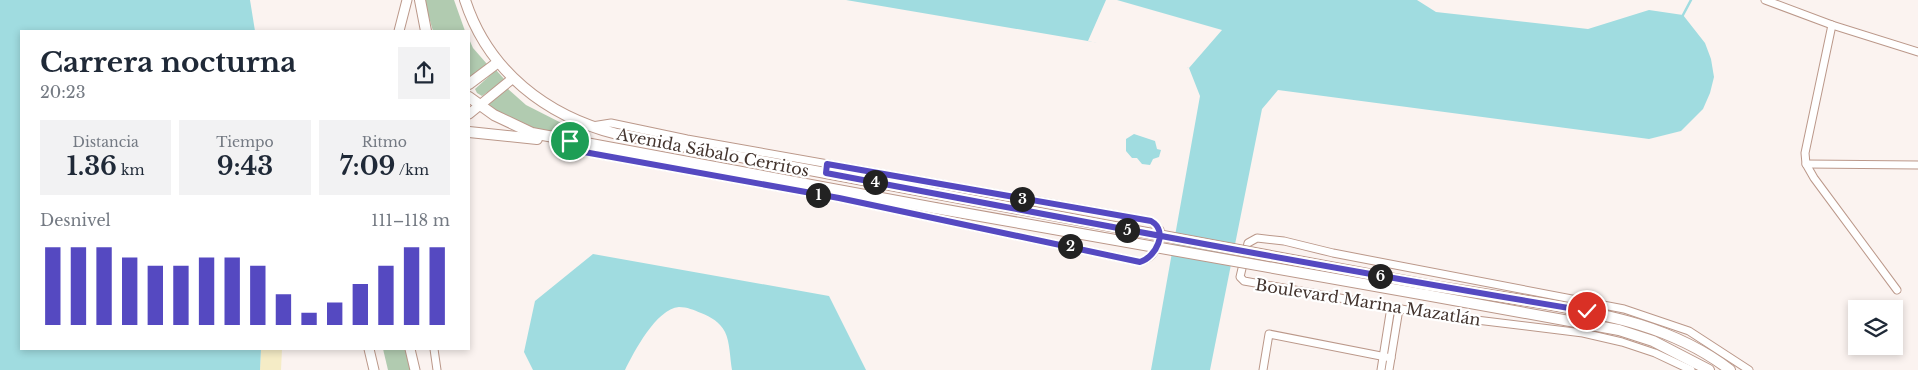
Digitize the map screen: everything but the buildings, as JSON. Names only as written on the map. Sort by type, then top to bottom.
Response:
[{"type":"main road","points":[[420,0],[426,30]]},
{"type":"main road","name":"Avenida Sábalo Cerritos","points":[[465,0],[475,28],[497,63],[512,80],[543,103],[590,126],[627,136],[826,168],[938,194],[1427,290]]},
{"type":"main road","points":[[470,83],[497,63]]},
{"type":"main road","name":"Avenida Sábalo Cerritos","points":[[470,98],[480,106],[522,130],[570,141],[824,192],[935,208],[1427,290]]},
{"type":"main road","points":[[470,132],[518,138],[551,137]]},
{"type":"main road","name":"Boulevard Marina Mazatlán","points":[[1427,290],[1588,306],[1653,327],[1713,356],[1730,370]]},
{"type":"main road","name":"Boulevard Marina Mazatlán","points":[[1427,290],[1584,328],[1620,330],[1653,341],[1709,370]]},
{"type":"street","points":[[399,30],[407,0]]},
{"type":"street","points":[[1765,0],[1832,25],[1918,52]]},
{"type":"street","points":[[1832,25],[1805,153],[1806,164],[1814,178],[1896,290]]},
{"type":"street","points":[[470,113],[512,80]]},
{"type":"street","points":[[1806,164],[1917,167]]},
{"type":"street","points":[[824,192],[1140,262],[1154,254],[1160,234],[1156,224],[1151,221],[826,168]]},
{"type":"street","name":"Boulevard Marina Mazatlán","points":[[1692,370],[1655,353],[1584,328],[1399,309],[1244,281],[1240,277],[1248,243],[1257,238],[1284,241],[1588,306],[1624,308],[1689,331],[1748,370]]},
{"type":"street","points":[[1389,370],[1387,357],[1391,307]]},
{"type":"street","points":[[1381,370],[1387,357],[1399,309]]},
{"type":"street","points":[[1263,370],[1269,334],[1387,357]]},
{"type":"street","points":[[369,350],[374,370]]},
{"type":"street","points":[[410,350],[415,370]]},
{"type":"street","points":[[434,350],[437,370]]},
{"type":"green space","points":[[424,0],[454,0],[465,30],[433,30]]},
{"type":"green space","points":[[470,41],[473,48],[487,64],[470,77]]},
{"type":"green space","points":[[496,70],[505,80],[482,96],[477,93],[475,89]]},
{"type":"green space","points":[[507,88],[526,105],[589,137],[589,140],[528,129],[486,106]]},
{"type":"green space","points":[[383,350],[406,350],[412,370],[388,370]]},
{"type":"sand","points":[[261,350],[282,350],[281,370],[260,370]]},
{"type":"water","points":[[0,0],[250,0],[255,30],[20,30],[20,350],[261,350],[260,370],[0,370]]},
{"type":"water","points":[[846,0],[1417,0],[1436,12],[1588,29],[1649,10],[1683,15],[1705,43],[1711,59],[1714,77],[1703,109],[1681,131],[1649,139],[1278,90],[1262,109],[1210,370],[1151,370],[1200,96],[1189,68],[1165,57],[1117,46]]},
{"type":"water","points":[[1134,134],[1155,141],[1157,149],[1161,150],[1159,157],[1153,159],[1150,165],[1142,164],[1137,158],[1132,158],[1126,151],[1126,139]]},
{"type":"water","points":[[593,254],[829,296],[866,370],[732,370],[728,341],[721,325],[705,315],[679,307],[662,315],[654,323],[625,370],[533,370],[524,352],[535,301]]},
{"type":"pier","points":[[1106,0],[1117,0],[1222,30],[1189,68],[1180,66],[1164,59],[1088,41]]},
{"type":"waterway","points":[[1683,15],[1691,0]]},
{"type":"route","points":[[570,141],[578,150],[584,152],[920,214],[1140,262],[1148,259],[1156,250],[1158,240],[1160,234],[1160,230],[1151,221],[827,164],[826,173],[1105,226],[1161,236],[1246,252],[1587,311]]}]
